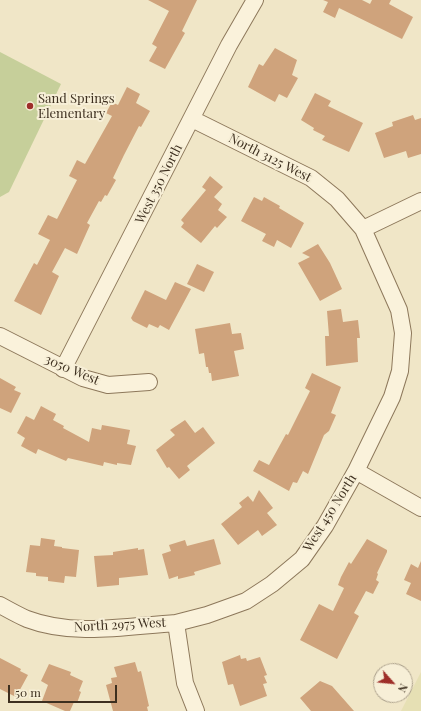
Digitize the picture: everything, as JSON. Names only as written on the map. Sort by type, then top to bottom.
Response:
[{"type":"street","name":"West 350 North","points":[[63,369],[229,45],[256,0]]},
{"type":"street","name":"North 3125 West","points":[[192,119],[311,178],[337,199],[363,229],[399,310],[403,334]]},
{"type":"street","points":[[363,229],[421,201]]},
{"type":"street","name":"West 450 North","points":[[176,623],[207,615],[246,600],[272,584],[302,559],[325,526],[356,471],[392,397],[400,371],[403,334]]},
{"type":"street","name":"3050 West","points":[[0,336],[83,378],[108,385],[149,382]]},
{"type":"street","points":[[356,471],[421,508]]},
{"type":"street","name":"North 2975 West","points":[[0,605],[27,619],[74,629],[176,623],[185,683],[196,711]]},
{"type":"shaded area","points":[[421,672],[421,711],[401,711],[405,703],[413,703],[413,688]]},
{"type":"green space","points":[[0,52],[61,84],[9,192],[0,197]]},
{"type":"building","points":[[148,0],[197,0],[182,31],[185,33],[165,69],[149,61],[157,47],[152,44],[169,11]]},
{"type":"building","points":[[323,0],[362,0],[370,4],[372,0],[391,0],[389,4],[413,17],[402,39],[339,8],[335,18],[323,12],[328,2]]},
{"type":"building","points":[[275,48],[297,60],[292,75],[298,78],[287,98],[279,94],[275,102],[248,87],[259,64],[263,66]]},
{"type":"building","points":[[127,87],[140,94],[136,103],[150,111],[141,127],[139,126],[124,155],[113,178],[116,180],[107,196],[105,195],[101,202],[99,201],[87,223],[90,225],[77,254],[65,248],[52,272],[59,276],[41,315],[14,301],[34,263],[37,265],[50,240],[38,234],[48,215],[57,219],[77,180],[69,176],[77,160],[85,164],[112,116],[106,113],[112,102],[118,105]]},
{"type":"building","points":[[315,93],[331,101],[328,106],[363,123],[349,152],[322,140],[325,136],[313,130],[314,128],[301,120]]},
{"type":"building","points":[[413,115],[415,120],[421,118],[421,154],[408,158],[406,151],[384,158],[375,133],[393,126],[392,122]]},
{"type":"building","points":[[210,176],[223,187],[214,197],[222,204],[218,210],[227,217],[217,228],[215,226],[201,243],[181,227],[184,223],[181,220],[206,190],[202,187]]},
{"type":"building","points":[[254,197],[262,201],[264,197],[304,223],[291,248],[277,240],[274,247],[262,241],[266,234],[241,221]]},
{"type":"building","points":[[318,244],[330,263],[342,289],[320,301],[298,263],[310,257],[302,253]]},
{"type":"building","points":[[197,264],[214,272],[204,292],[187,284]]},
{"type":"building","points":[[175,282],[191,289],[169,330],[160,325],[158,328],[149,324],[147,328],[133,321],[131,318],[145,290],[166,300]]},
{"type":"building","points":[[341,309],[343,322],[358,320],[360,338],[357,338],[358,362],[326,366],[325,336],[329,336],[327,311]]},
{"type":"building","points":[[230,323],[232,334],[241,333],[244,349],[234,351],[239,376],[212,381],[211,373],[209,373],[208,367],[206,367],[204,353],[199,354],[195,329]]},
{"type":"building","points":[[312,373],[341,387],[331,413],[336,415],[329,431],[324,435],[308,474],[303,471],[297,483],[293,482],[289,491],[253,471],[259,460],[269,465],[286,434],[288,435],[310,391],[305,388]]},
{"type":"building","points":[[0,378],[16,387],[14,390],[21,393],[11,413],[0,408]]},
{"type":"building","points":[[41,406],[56,414],[53,420],[64,426],[63,428],[89,442],[92,428],[101,430],[102,425],[130,430],[127,444],[136,446],[131,465],[117,463],[117,465],[104,462],[103,466],[68,458],[66,461],[38,449],[36,454],[21,446],[25,438],[17,433],[26,416],[34,420]]},
{"type":"building","points":[[185,420],[195,433],[203,427],[215,443],[187,466],[190,470],[179,479],[169,467],[167,468],[156,450],[175,435],[170,430]]},
{"type":"building","points":[[259,490],[273,508],[267,513],[277,525],[262,536],[258,530],[238,545],[221,524],[242,507],[239,503],[248,496],[253,502]]},
{"type":"building","points":[[41,538],[55,540],[54,546],[79,550],[76,577],[65,576],[64,583],[48,581],[48,577],[36,576],[36,573],[26,572],[30,545],[40,546]]},
{"type":"building","points":[[214,539],[221,564],[194,572],[195,575],[178,579],[178,576],[169,579],[162,554],[171,551],[169,545],[185,540],[187,546]]},
{"type":"building","points":[[367,539],[387,550],[387,552],[377,573],[376,580],[379,582],[373,594],[366,591],[354,613],[359,616],[337,659],[300,640],[319,604],[333,611],[344,588],[338,585],[341,577],[349,562],[351,564]]},
{"type":"building","points":[[138,548],[138,550],[144,549],[148,575],[119,578],[119,585],[97,587],[94,556],[113,555],[113,552]]},
{"type":"building","points":[[421,561],[421,601],[406,594],[411,583],[404,580],[411,564],[418,568]]},
{"type":"building","points":[[240,655],[241,659],[246,658],[247,661],[260,657],[267,675],[264,676],[267,683],[263,684],[267,696],[240,706],[233,684],[228,685],[222,662]]},
{"type":"building","points":[[0,658],[21,669],[20,671],[28,675],[16,697],[0,689]]},
{"type":"building","points":[[135,662],[138,672],[141,671],[149,706],[147,707],[148,711],[113,711],[106,685],[112,683],[111,678],[117,677],[114,667]]},
{"type":"building","points":[[49,664],[71,672],[70,675],[83,681],[79,691],[81,692],[77,703],[74,702],[70,711],[65,711],[42,701],[48,685],[41,681]]},
{"type":"building","points":[[320,681],[332,686],[354,711],[311,711],[300,698]]},
{"type":"place","name":"Sand Springs Elementary","points":[[30,106]]}]
